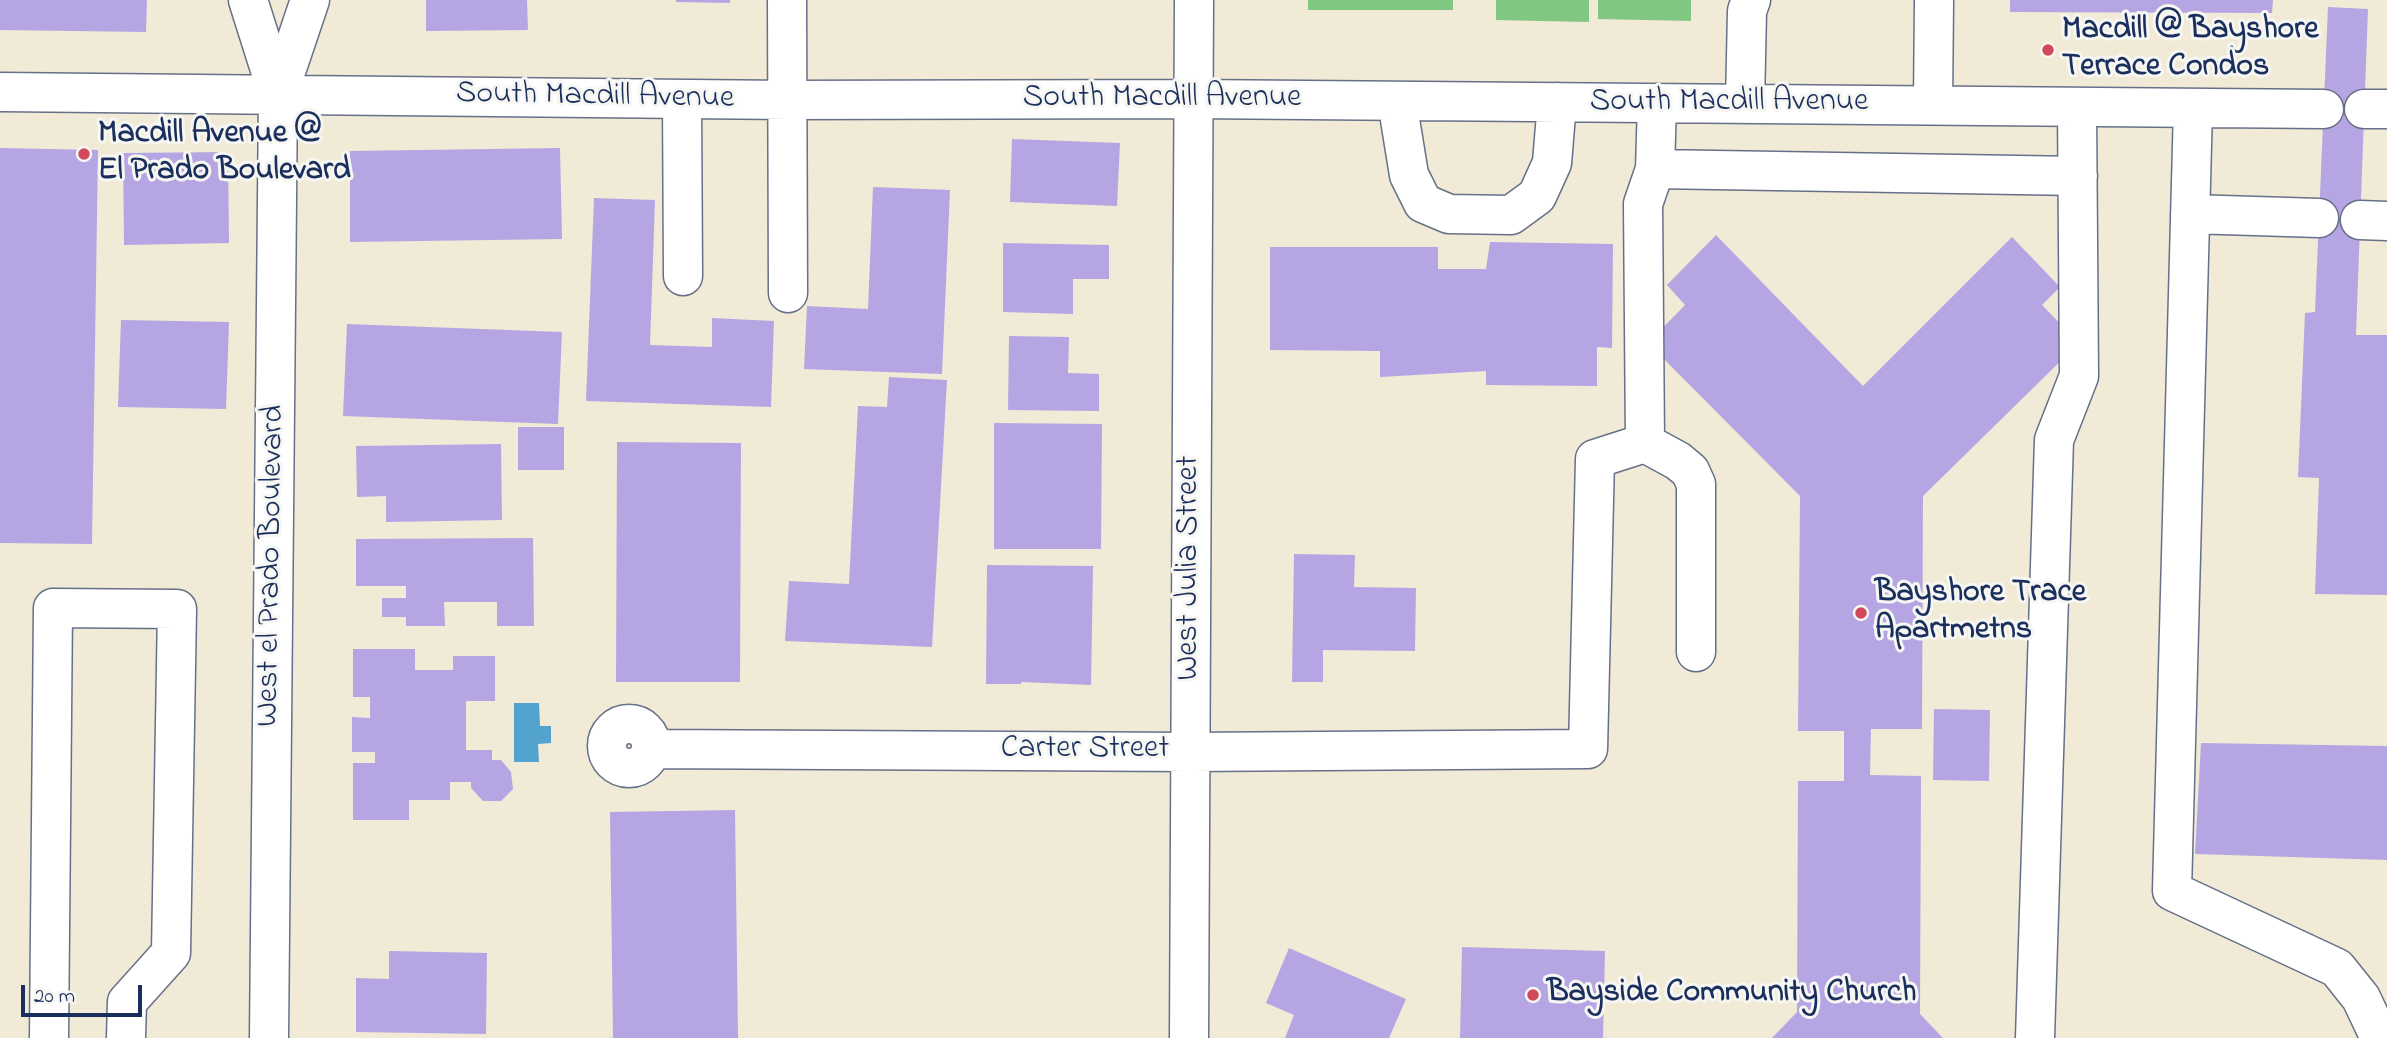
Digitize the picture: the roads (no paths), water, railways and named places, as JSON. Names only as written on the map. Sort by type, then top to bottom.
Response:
[{"type":"street","name":"West el Prado Boulevard","points":[[248,0],[278,95]]},
{"type":"street","name":"West el Prado Boulevard","points":[[269,1038],[278,95],[310,0]]},
{"type":"street","points":[[788,0],[788,293]]},
{"type":"street","name":"West Julia Street","points":[[1189,1038],[1194,0]]},
{"type":"street","points":[[1745,104],[1747,11],[1751,0]]},
{"type":"street","points":[[1933,106],[1934,0]]},
{"type":"street","name":"South Macdill Avenue","points":[[0,92],[788,100],[1193,99],[2324,109]]},
{"type":"street","points":[[682,99],[683,276]]},
{"type":"street","points":[[1397,101],[1409,175],[1423,203],[1449,214],[1474,215],[1511,215],[1537,196],[1552,163],[1557,102]]},
{"type":"street","points":[[1657,103],[1655,169],[1643,204],[1645,443],[1678,461],[1690,471],[1696,484],[1696,652]]},
{"type":"street","points":[[2035,1038],[2054,440],[2079,376],[2077,107]]},
{"type":"street","points":[[2193,108],[2172,891],[2337,968],[2361,998],[2380,1038]]},
{"type":"street","points":[[1655,169],[2078,176]]},
{"type":"street","points":[[2190,214],[2319,218]]},
{"type":"street","name":"Carter Street","points":[[652,749],[1190,752],[1588,749],[1595,459],[1645,443]]},
{"type":"street","points":[[49,1038],[53,608],[177,609],[170,953],[127,1002],[126,1038]]},
{"type":"water","points":[[514,703],[539,703],[540,726],[551,726],[551,743],[538,744],[539,762],[514,762]]},
{"type":"place","name":"Macdill @ Bayshore Terrace Condos","points":[[2048,50]]},
{"type":"place","name":"Macdill Avenue @ El Prado Boulevard","points":[[84,154]]},
{"type":"place","name":"Bayshore Trace Apartmetns","points":[[1861,613]]},
{"type":"place","name":"Bayside Community Church","points":[[1533,995]]}]
